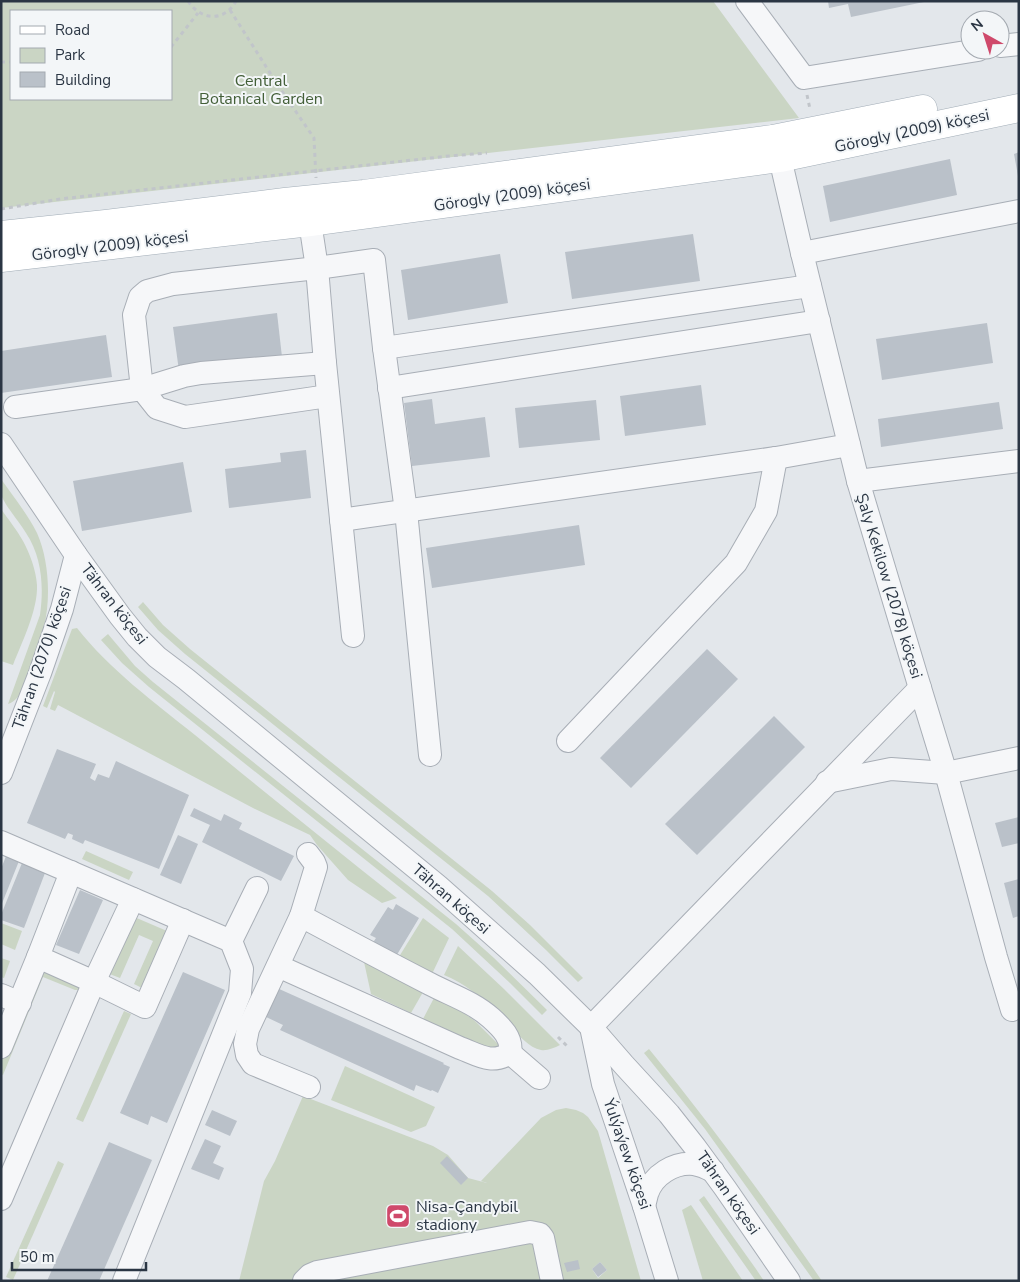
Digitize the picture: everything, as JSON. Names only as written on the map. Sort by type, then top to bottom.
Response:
[{"type":"main road","name":"Görogly (2009) köçesi","points":[[1,235],[285,202],[314,211],[364,194],[773,139],[1019,90]]},
{"type":"main road","name":"Görogly (2009) köçesi","points":[[1,258],[314,211],[780,158],[1019,108]]},
{"type":"street","points":[[747,1],[804,78],[960,53]]},
{"type":"street","name":"Şaly Kekilow (2078) köçesi","points":[[780,158],[858,481],[946,773],[1012,1010]]},
{"type":"street","points":[[314,211],[328,396],[353,636]]},
{"type":"street","points":[[802,253],[1019,211]]},
{"type":"street","points":[[328,396],[185,417],[157,408],[142,389],[134,315],[140,297],[147,291],[173,284],[374,260],[406,511],[430,756]]},
{"type":"street","points":[[384,348],[810,286]]},
{"type":"street","points":[[389,388],[819,321]]},
{"type":"street","points":[[15,407],[142,389],[184,376],[201,373],[325,363]]},
{"type":"street","points":[[1,444],[76,554]]},
{"type":"street","points":[[341,520],[776,458],[849,445]]},
{"type":"street","points":[[568,741],[736,563],[766,511],[776,458]]},
{"type":"street","points":[[858,481],[1019,461]]},
{"type":"street","name":"Tähran (2070) köçesi","points":[[1,773],[11,719],[40,673],[62,609],[76,554]]},
{"type":"street","name":"Tähran köçesi","points":[[76,554],[120,616],[137,637],[158,657],[438,886],[537,974],[591,1027],[669,1114],[713,1171],[789,1281]]},
{"type":"street","points":[[591,1027],[920,688]]},
{"type":"street","points":[[827,782],[891,769],[946,773],[1019,758]]},
{"type":"street","points":[[1,842],[231,941],[242,969],[240,993],[124,1281]]},
{"type":"street","points":[[308,854],[316,867],[301,916],[248,1029],[245,1044],[246,1056],[253,1064],[309,1087]]},
{"type":"street","points":[[1,1048],[10,999],[38,957],[70,872]]},
{"type":"street","points":[[231,941],[257,888]]},
{"type":"street","points":[[1,1199],[94,982],[132,899]]},
{"type":"street","points":[[278,966],[490,1060],[502,1058],[510,1053],[510,1040],[490,1017],[480,1009],[301,916]]},
{"type":"street","points":[[38,957],[145,1007],[183,920]]},
{"type":"street","name":"Ýulýaýew köçesi","points":[[591,1027],[603,1084],[667,1281]]},
{"type":"street","points":[[510,1053],[539,1078]]},
{"type":"street","points":[[644,1206],[647,1193],[653,1183],[669,1168],[692,1164],[701,1165],[713,1171]]},
{"type":"street","points":[[304,1281],[310,1275],[317,1272],[530,1232],[540,1234],[543,1238],[552,1281]]},
{"type":"path","points":[[188,1],[198,13],[206,16],[223,14],[230,10],[236,1]]},
{"type":"path","points":[[230,10],[314,138],[316,170],[314,211]]},
{"type":"path","points":[[172,46],[198,13]]},
{"type":"path","points":[[804,78],[809,107],[818,130]]},
{"type":"path","points":[[1,208],[60,199],[316,170],[487,153]]},
{"type":"path","points":[[558,1037],[569,1048]]},
{"type":"green space","name":"Central Botanical Garden","points":[[1,1],[713,1],[799,118],[1,208]]},
{"type":"green space","points":[[1,479],[25,512],[37,533],[44,555],[48,579],[48,604],[44,627],[20,694],[13,702],[8,704],[40,615],[42,583],[36,552],[26,533],[2,498]]},
{"type":"green space","points":[[1,509],[26,546],[34,568],[37,585],[37,595],[32,615],[13,665],[1,661]]},
{"type":"green space","points":[[143,602],[163,625],[190,649],[492,891],[530,925],[583,978],[578,982],[488,896],[185,654],[158,630],[138,607]]},
{"type":"green space","points":[[77,628],[104,658],[133,685],[397,898],[382,903],[348,880],[310,835],[253,808],[58,705],[55,711],[50,709],[54,691],[47,708],[43,706],[72,629]]},
{"type":"green space","points":[[108,634],[135,666],[153,682],[456,924],[547,1010],[542,1015],[452,929],[149,687],[122,663],[101,640]]},
{"type":"green space","points":[[86,851],[133,872],[129,880],[82,859]]},
{"type":"green space","points":[[132,916],[167,931],[142,988],[134,984],[153,941],[139,935],[120,978],[107,973]]},
{"type":"green space","points":[[423,918],[449,938],[432,974],[397,960]]},
{"type":"green space","points":[[1,923],[22,931],[15,950],[1,944]]},
{"type":"green space","points":[[458,946],[560,1045],[546,1050],[535,1048],[523,1040],[497,1012],[478,996],[465,986],[444,975]]},
{"type":"green space","points":[[1,958],[10,961],[4,978],[1,977]]},
{"type":"green space","points":[[364,962],[423,992],[411,1013],[371,994]]},
{"type":"green space","points":[[38,968],[78,984],[80,988],[75,990],[43,977],[3,1075],[1,1074],[1,1060]]},
{"type":"green space","points":[[434,998],[464,1013],[475,1021],[501,1049],[481,1045],[423,1019]]},
{"type":"green space","points":[[124,1011],[131,1014],[83,1122],[76,1119]]},
{"type":"green space","points":[[649,1049],[738,1163],[822,1281],[814,1281],[705,1129],[644,1053]]},
{"type":"green space","points":[[345,1066],[435,1107],[426,1126],[411,1132],[331,1100]]},
{"type":"green space","name":"Nisa-Çandybil stadiony","points":[[303,1096],[433,1146],[448,1155],[468,1178],[487,1183],[481,1181],[541,1118],[556,1110],[566,1108],[576,1110],[588,1117],[598,1131],[641,1281],[239,1281],[264,1181],[275,1161]],"holes":[[[600,1262],[607,1270],[598,1278],[592,1269]]]},
{"type":"green space","points":[[58,1161],[64,1164],[13,1280],[6,1277]]},
{"type":"green space","points":[[704,1196],[764,1281],[756,1281],[699,1200]]},
{"type":"green space","points":[[691,1205],[743,1281],[703,1281],[682,1210]]},
{"type":"building","points":[[828,1],[924,2],[851,17],[848,4],[829,8]]},
{"type":"building","points":[[1019,152],[1019,176],[1018,176],[1014,154]]},
{"type":"building","points":[[950,159],[957,195],[830,222],[823,186]]},
{"type":"building","points":[[693,234],[700,281],[572,299],[565,252]]},
{"type":"building","points":[[500,254],[508,303],[408,320],[401,270]]},
{"type":"building","points":[[277,313],[282,357],[179,371],[173,327]]},
{"type":"building","points":[[987,323],[993,363],[882,380],[876,339]]},
{"type":"building","points":[[106,335],[112,377],[1,393],[1,351]]},
{"type":"building","points":[[701,385],[706,425],[625,436],[620,396]]},
{"type":"building","points":[[432,399],[435,424],[485,417],[490,457],[412,466],[404,403]]},
{"type":"building","points":[[596,400],[600,440],[519,448],[515,408]]},
{"type":"building","points":[[999,402],[1003,429],[881,447],[878,419]]},
{"type":"building","points":[[306,450],[311,498],[229,508],[225,469],[281,462],[280,453]]},
{"type":"building","points":[[183,462],[192,512],[82,531],[73,481]]},
{"type":"building","points":[[579,525],[585,565],[432,588],[426,548]]},
{"type":"building","points":[[707,649],[738,679],[631,788],[600,758]]},
{"type":"building","points":[[774,716],[805,747],[697,855],[665,824]]},
{"type":"building","points":[[57,749],[96,764],[90,778],[95,781],[98,774],[109,778],[116,761],[189,795],[159,869],[85,840],[83,844],[72,839],[73,835],[68,833],[65,839],[27,823]]},
{"type":"building","points":[[194,808],[221,821],[224,814],[242,823],[239,829],[294,856],[281,881],[202,842],[210,825],[190,816]]},
{"type":"building","points":[[1019,817],[1019,843],[1002,847],[995,823]]},
{"type":"building","points":[[178,835],[198,844],[181,884],[160,875]]},
{"type":"building","points":[[8,851],[21,856],[1,906],[1,869]]},
{"type":"building","points":[[22,863],[45,873],[24,928],[1,920],[1,915]]},
{"type":"building","points":[[1019,879],[1019,916],[1013,918],[1004,883]]},
{"type":"building","points":[[80,890],[103,900],[79,954],[56,945]]},
{"type":"building","points":[[396,904],[419,918],[395,958],[372,944],[376,938],[370,935],[388,907],[393,910]]},
{"type":"building","points":[[183,972],[225,990],[167,1123],[151,1116],[148,1125],[120,1113]]},
{"type":"building","points":[[277,988],[444,1063],[450,1067],[438,1093],[416,1085],[414,1091],[280,1030],[283,1025],[264,1016]]},
{"type":"building","points":[[212,1110],[237,1121],[230,1136],[205,1125]]},
{"type":"building","points":[[205,1139],[221,1146],[213,1163],[224,1168],[219,1180],[191,1169]]},
{"type":"building","points":[[109,1142],[152,1160],[99,1281],[47,1281]]},
{"type":"building","points":[[447,1156],[468,1178],[461,1185],[440,1163]]},
{"type":"building","points":[[578,1260],[580,1269],[567,1272],[564,1263]]},
{"type":"building","points":[[600,1262],[607,1270],[598,1277],[592,1269]]},
{"type":"place","name":"Nisa-Çandybil stadiony","points":[[398,1216]]}]
